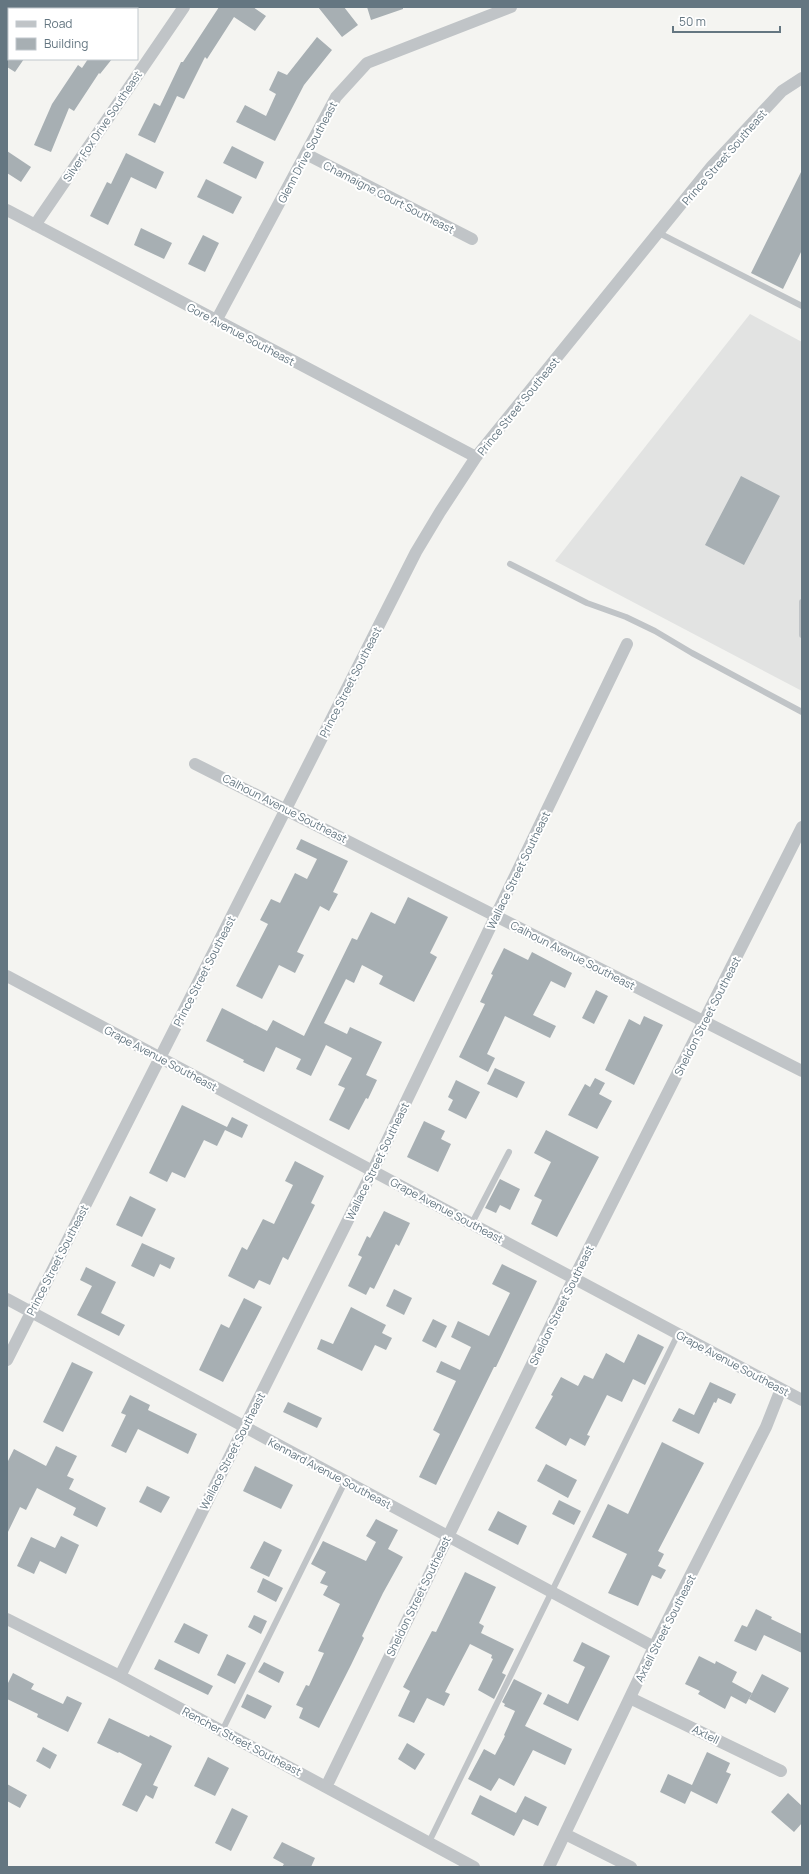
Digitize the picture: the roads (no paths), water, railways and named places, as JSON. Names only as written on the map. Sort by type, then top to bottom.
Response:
[{"type":"street","name":"Silver Fox Drive Southeast","points":[[35,225],[184,7]]},
{"type":"street","name":"Glenn Drive Southeast","points":[[216,321],[336,98],[367,63],[511,7]]},
{"type":"street","name":"Prince Street Southeast","points":[[7,1360],[416,552],[440,512],[476,457],[712,166],[782,91],[802,78]]},
{"type":"street","name":"Chamaigne Court Southeast","points":[[306,154],[472,239]]},
{"type":"street","name":"Gore Avenue Southeast","points":[[7,210],[476,457]]},
{"type":"street","name":"Wallace Street Southeast","points":[[120,1676],[373,1170],[628,644]]},
{"type":"street","name":"Calhoun Avenue Southeast","points":[[195,764],[286,808],[496,916],[802,1070]]},
{"type":"street","name":"Sheldon Street Southeast","points":[[326,1787],[574,1278],[802,827]]},
{"type":"street","name":"Grape Avenue Southeast","points":[[7,976],[802,1400]]},
{"type":"street","name":"Kennard Avenue Southeast","points":[[7,1299],[654,1647]]},
{"type":"street","name":"Axtell Street Southeast","points":[[549,1867],[654,1647],[766,1427],[781,1389]]},
{"type":"street","name":"Rencher Street Southeast","points":[[7,1619],[120,1676],[473,1867]]},
{"type":"street","name":"Axtell","points":[[630,1698],[781,1770]]},
{"type":"street","points":[[565,1834],[631,1867]]},
{"type":"lane","points":[[659,233],[802,306]]},
{"type":"lane","points":[[510,564],[587,603],[626,617],[655,631],[692,653],[802,712]]},
{"type":"lane","points":[[802,602],[802,635]]},
{"type":"lane","points":[[472,1223],[508,1152]]},
{"type":"lane","points":[[429,1842],[678,1334]]},
{"type":"lane","points":[[222,1731],[346,1482]]}]
